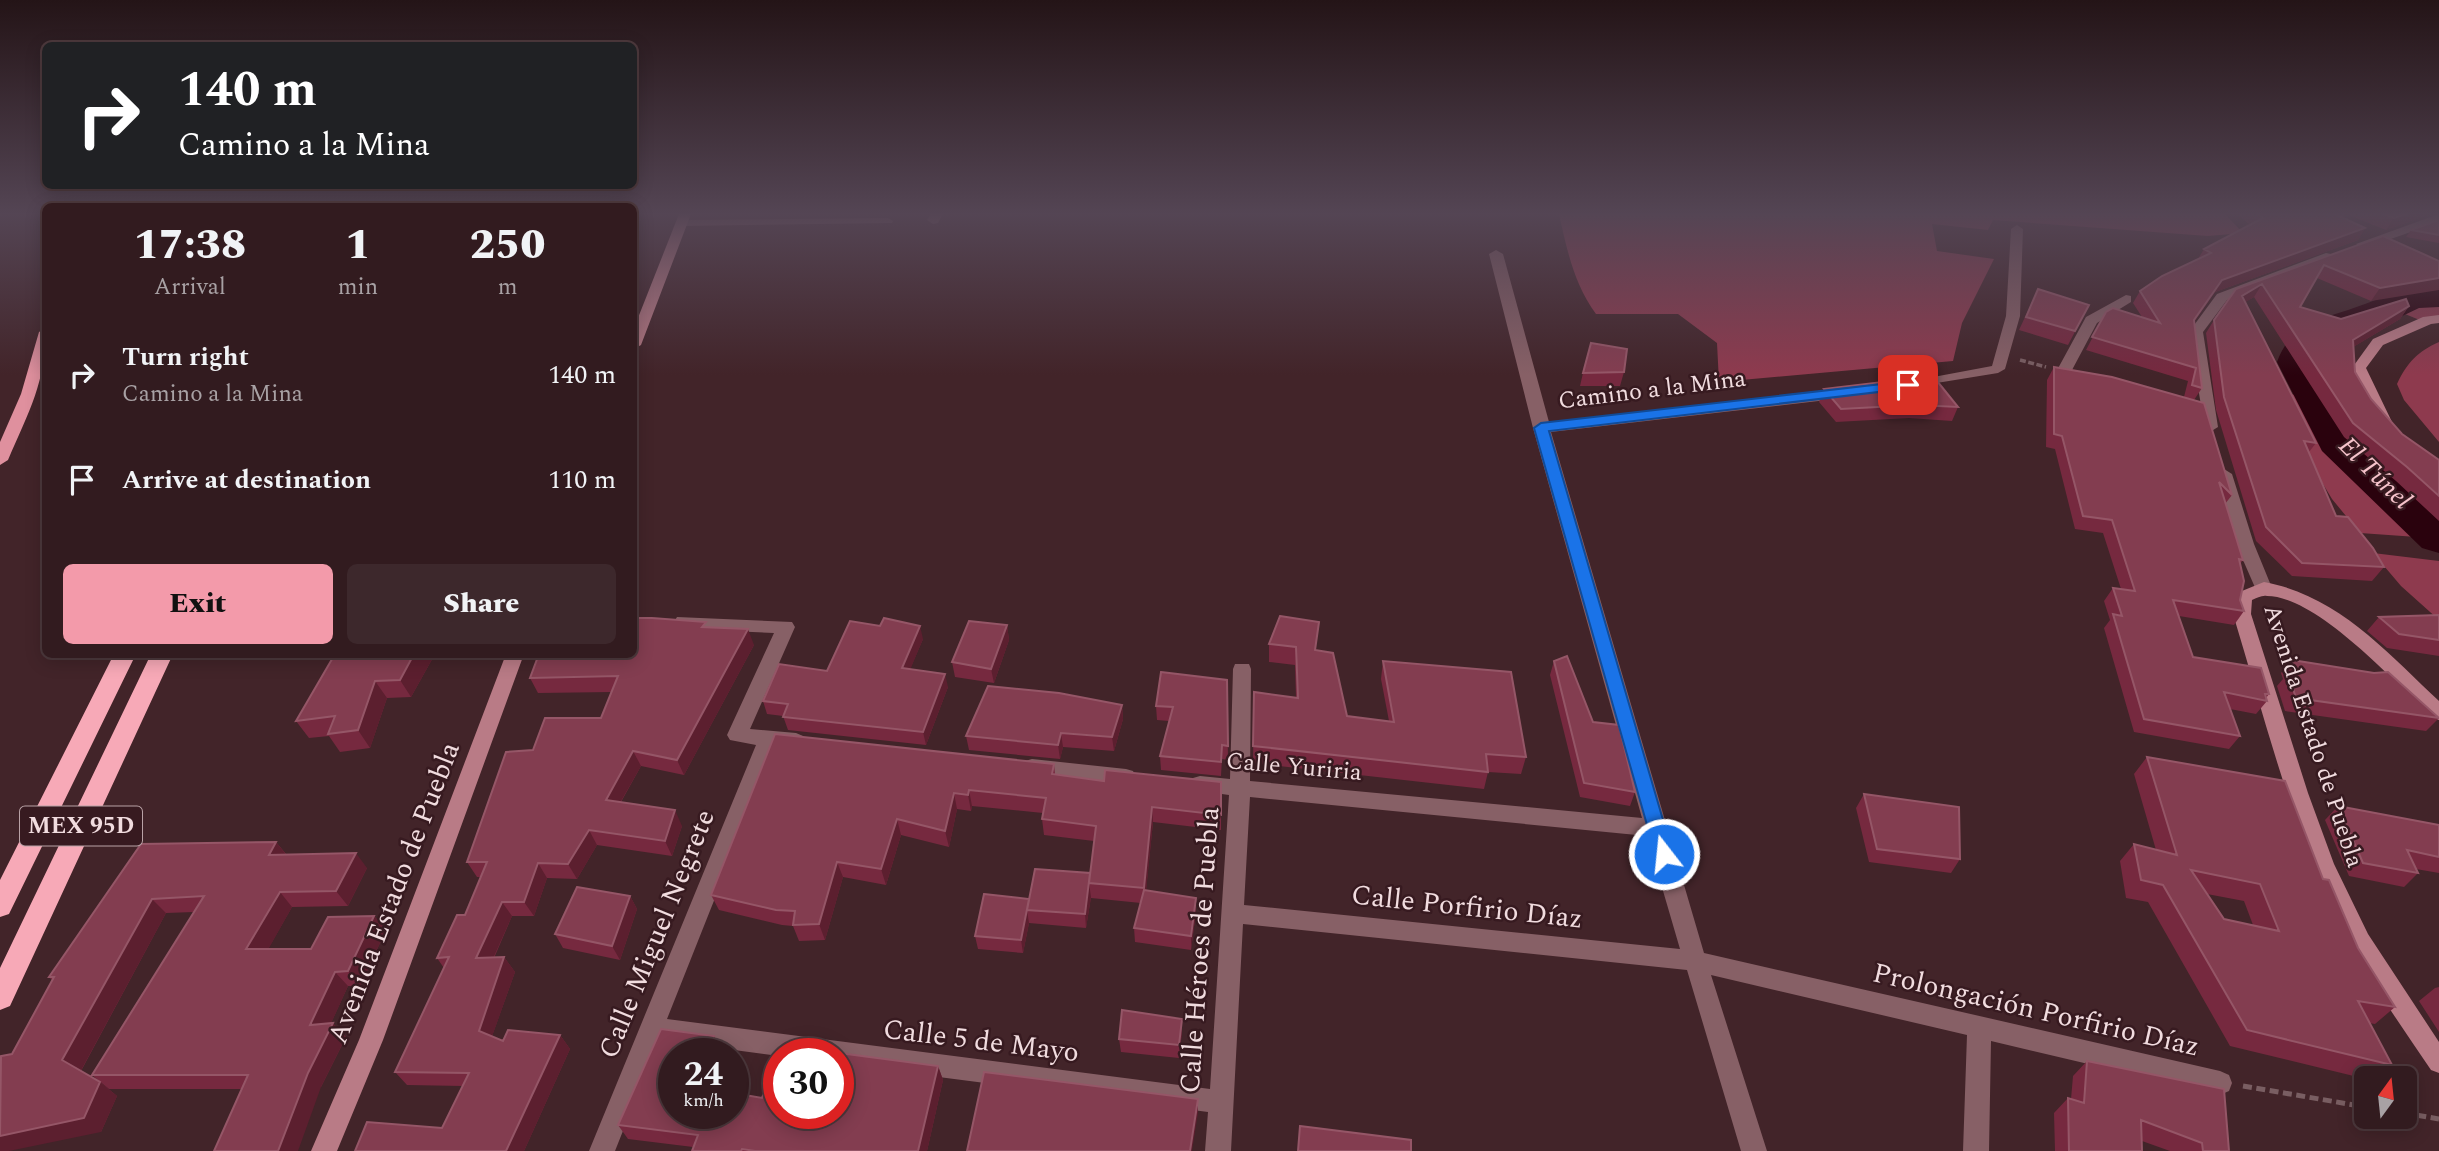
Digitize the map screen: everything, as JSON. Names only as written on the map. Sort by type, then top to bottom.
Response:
[{"type":"highway","name":"MEX 95D","points":[[0,906],[123,658]]},
{"type":"highway","name":"MEX 95D","points":[[0,997],[160,658]]},
{"type":"main road","points":[[0,460],[29,394],[42,347]]},
{"type":"street","points":[[637,337],[664,268]]},
{"type":"street","points":[[1500,268],[1541,428]]},
{"type":"street","points":[[1907,385],[1983,374],[1998,369],[2013,316],[2015,268]]},
{"type":"street","points":[[2213,438],[2199,409],[2196,331],[2222,297],[2299,268]]},
{"type":"street","points":[[2102,383],[2063,372],[2091,320],[2126,299]]},
{"type":"street","points":[[2393,429],[2384,421],[2359,368],[2378,342],[2428,320],[2439,319]]},
{"type":"street","name":"Camino a la Mina","points":[[1754,1151],[1694,961],[1541,428],[1866,390]]},
{"type":"street","points":[[2221,464],[2245,544],[2263,588]]},
{"type":"street","name":"Avenida Estado de Puebla","points":[[2439,713],[2329,614],[2290,593],[2263,588],[2250,591],[2244,597],[2242,614],[2305,812],[2339,899],[2396,999],[2439,1062]]},
{"type":"street","points":[[661,621],[786,627],[737,734],[810,743]]},
{"type":"street","name":"Avenida Estado de Puebla","points":[[324,1151],[371,1040],[514,658]]},
{"type":"street","name":"Calle Héroes de Puebla","points":[[1218,1151],[1240,789],[1242,669]]},
{"type":"street","name":"Calle Miguel Negrete","points":[[602,1151],[769,738]]},
{"type":"street","points":[[1018,765],[1143,778]]},
{"type":"street","name":"Calle Yuriria","points":[[1184,783],[1656,828]]},
{"type":"street","name":"Calle Porfirio Díaz","points":[[1233,913],[1694,961]]},
{"type":"street","name":"Prolongación Porfirio Díaz","points":[[1694,961],[2220,1083]]},
{"type":"street","name":"Calle 5 de Mayo","points":[[651,1028],[1220,1102]]},
{"type":"street","points":[[1976,1151],[1979,1028]]},
{"type":"path","points":[[2003,355],[2063,372]]},
{"type":"path","name":"Prolongación Porfirio Díaz","points":[[2220,1083],[2354,1105]]},
{"type":"path","points":[[2417,1115],[2439,1119]]},
{"type":"shaded area","points":[[1573,268],[1990,268],[1962,323],[1953,361],[1719,382],[1717,343],[1678,314],[1596,314]]},
{"type":"shaded area","points":[[2439,289],[2439,316],[2422,321],[2405,314],[2386,327],[2351,326],[2344,437],[2402,485],[2439,522],[2439,550],[2431,538],[2360,533],[2332,499],[2266,389],[2305,397],[2287,353],[2319,325],[2401,291]]},
{"type":"shaded area","points":[[2439,342],[2439,442],[2404,400],[2397,384],[2414,358]]},
{"type":"shaded area","points":[[2373,553],[2439,561],[2439,620],[2401,586]]},
{"type":"building","points":[[2180,268],[2256,268],[2222,280],[2194,320],[2202,388],[2192,385],[2196,368],[2092,337],[2106,312],[2113,308],[2160,323],[2140,291]]},
{"type":"building","points":[[2295,268],[2322,268],[2300,307],[2341,319],[2406,299],[2409,306],[2353,340],[2355,372],[2371,399],[2402,434],[2439,460],[2439,496],[2353,423],[2262,284],[2242,296],[2316,443],[2304,441],[2336,516],[2348,517],[2373,548],[2384,567],[2302,563],[2266,527],[2224,397],[2214,320],[2236,289]]},
{"type":"building","points":[[2331,268],[2439,268],[2439,278],[2380,288]]},
{"type":"building","points":[[2038,289],[2089,305],[2075,331],[2026,317]]},
{"type":"building","points":[[1591,343],[1627,349],[1624,372],[1583,373]]},
{"type":"building","points":[[2054,367],[2112,377],[2204,403],[2232,495],[2219,482],[2243,560],[2239,559],[2244,581],[2240,600],[2244,611],[2173,600],[2193,657],[2261,668],[2269,694],[2265,694],[2267,701],[2224,692],[2240,736],[2144,719],[2113,614],[2122,616],[2113,588],[2135,591],[2112,520],[2083,516],[2062,436],[2054,434]]},
{"type":"building","points":[[1933,376],[1958,407],[1915,405],[1841,409],[1824,389]]},
{"type":"building","points":[[2439,615],[2439,640],[2399,634],[2379,617]]},
{"type":"building","points":[[1280,616],[1319,622],[1315,650],[1333,653],[1347,716],[1394,722],[1383,661],[1511,672],[1526,757],[1486,754],[1488,772],[1253,746],[1254,692],[1298,698],[1296,647],[1269,644]]},
{"type":"building","points":[[637,618],[706,622],[702,627],[748,629],[677,760],[633,751],[606,800],[675,810],[665,841],[589,830],[568,864],[538,863],[524,902],[502,902],[476,958],[504,957],[479,1031],[503,1041],[508,1030],[560,1035],[506,1151],[355,1151],[367,1122],[442,1128],[469,1073],[395,1072],[449,957],[437,958],[457,915],[465,915],[487,862],[467,862],[506,752],[533,750],[545,718],[601,718],[618,676],[530,678],[538,658],[637,658]]},
{"type":"building","points":[[884,618],[920,626],[902,668],[945,674],[923,732],[783,717],[788,704],[763,701],[779,664],[827,671],[850,621],[880,626]]},
{"type":"building","points":[[969,621],[1007,625],[991,669],[952,662]]},
{"type":"building","points":[[1567,656],[1593,722],[1619,725],[1635,792],[1584,783],[1554,661]]},
{"type":"building","points":[[333,658],[412,658],[400,680],[375,681],[358,730],[328,734],[335,716],[296,721]]},
{"type":"building","points":[[2292,660],[2374,673],[2388,672],[2439,718],[2296,698],[2288,673],[2296,674]]},
{"type":"building","points":[[1161,672],[1227,680],[1228,746],[1222,745],[1221,762],[1160,756],[1173,707],[1156,706]]},
{"type":"building","points":[[988,686],[1059,693],[1122,705],[1112,737],[1061,733],[1058,745],[966,736]]},
{"type":"building","points":[[775,734],[1054,764],[1052,774],[1104,781],[1105,770],[1221,782],[1221,815],[1152,807],[1144,888],[1089,883],[1096,826],[1042,819],[1046,798],[969,790],[968,795],[954,793],[945,831],[897,819],[881,869],[837,862],[819,924],[793,925],[795,911],[776,910],[711,895]]},
{"type":"building","points":[[2147,757],[2285,781],[2323,879],[2329,880],[2358,948],[2395,1007],[2358,1001],[2392,1065],[2247,1030],[2163,885],[2141,880],[2134,844],[2177,855]],"holes":[[[2191,870],[2260,884],[2279,931],[2224,919]]]},
{"type":"building","points":[[1864,794],[1959,807],[1960,859],[1877,849]]},
{"type":"building","points":[[2338,806],[2439,825],[2439,857],[2407,850],[2418,873],[2363,863]]},
{"type":"building","points":[[276,842],[269,855],[356,853],[336,891],[280,892],[246,949],[311,949],[328,917],[374,916],[348,971],[335,972],[310,1025],[333,1023],[308,1073],[278,1151],[214,1151],[248,1075],[92,1075],[204,896],[152,899],[62,1060],[100,1082],[84,1118],[0,1136],[1,1056],[12,1054],[54,977],[49,977],[141,844]]},
{"type":"building","points":[[1035,869],[1090,873],[1085,914],[1027,910]]},
{"type":"building","points":[[577,887],[630,896],[612,946],[555,934]]},
{"type":"building","points":[[1144,890],[1196,898],[1191,936],[1134,928]]},
{"type":"building","points":[[984,894],[1029,899],[1021,940],[975,936]]},
{"type":"building","points":[[1122,1010],[1182,1019],[1179,1045],[1119,1039]]},
{"type":"building","points":[[661,1029],[714,1036],[658,1038],[658,1129],[749,1129],[749,1096],[762,1098],[763,1096],[763,1129],[854,1129],[854,1055],[938,1066],[918,1151],[692,1151],[698,1135],[618,1125]]},
{"type":"building","points":[[2087,1061],[2224,1089],[2229,1151],[2203,1151],[2202,1143],[2141,1120],[2142,1151],[2069,1151],[2068,1098],[2084,1103]]},
{"type":"building","points":[[984,1072],[1198,1099],[1190,1151],[967,1151]]},
{"type":"building","points":[[1300,1126],[1411,1140],[1411,1151],[1298,1151]]},
{"type":"waterway","name":"El Túnel","points":[[2439,295],[2411,297],[2380,312],[2324,330],[2302,349],[2298,362],[2338,441],[2439,537]]},
{"type":"route","points":[[1664,854],[1541,428],[1908,385]]}]
